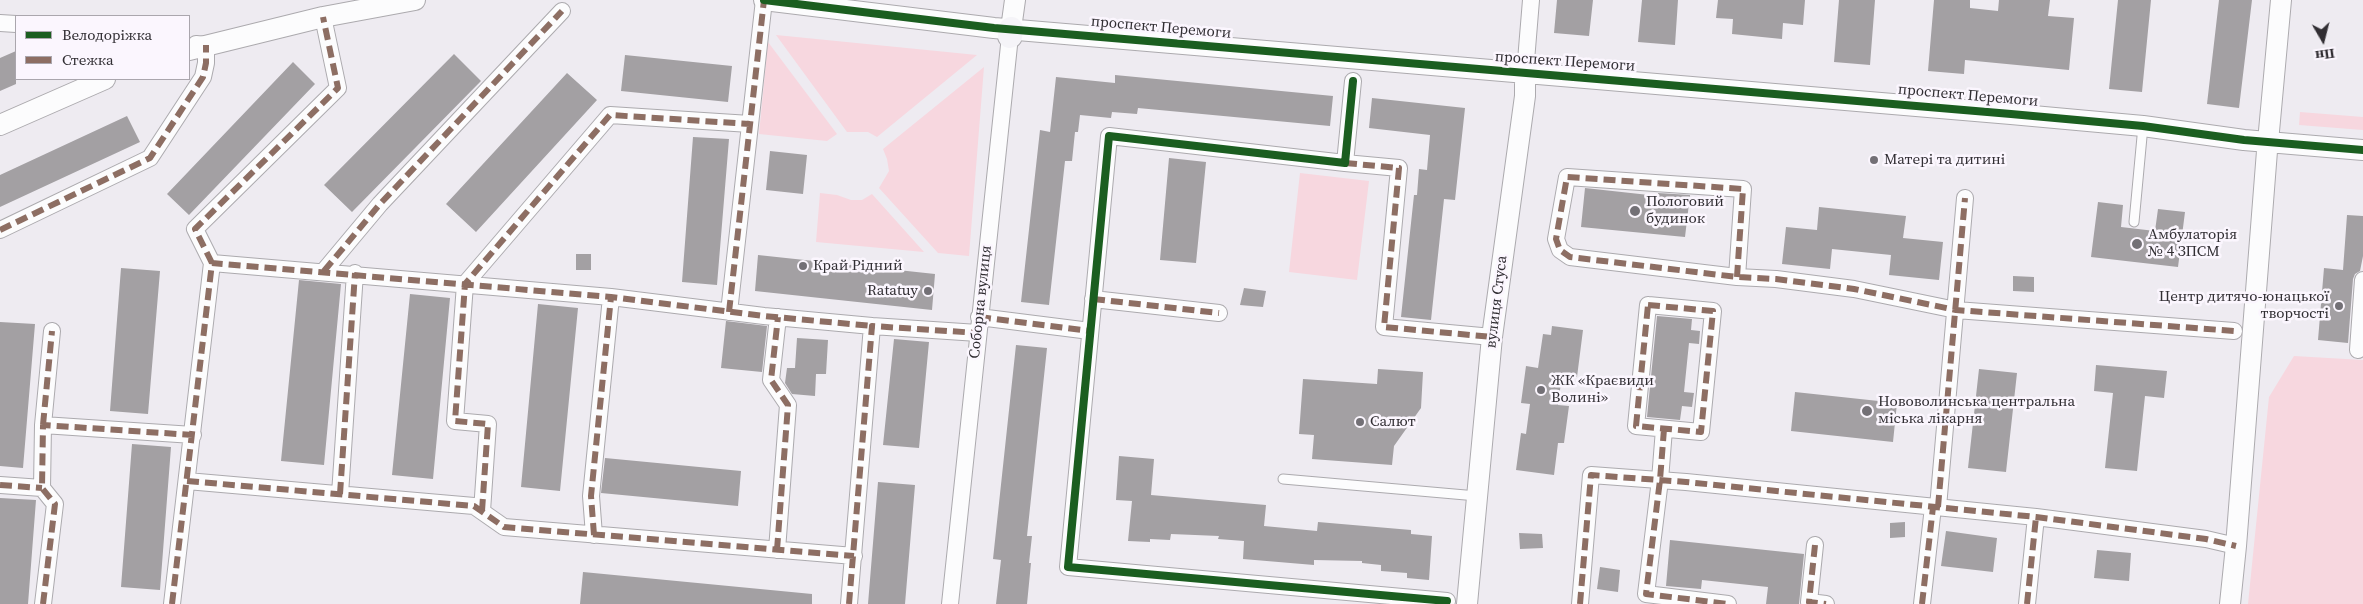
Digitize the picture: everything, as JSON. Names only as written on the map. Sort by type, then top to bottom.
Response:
[{"type":"street","points":[[0,230],[150,158],[203,77],[206,64],[194,46],[323,17],[371,4],[415,0]]},
{"type":"street","points":[[729,312],[764,0]]},
{"type":"street","name":"проспект Перемоги","points":[[764,0],[1011,32],[2143,126],[2268,146],[2363,150]]},
{"type":"street","name":"Соборна вулиця","points":[[950,604],[1015,0]]},
{"type":"street","name":"вулиця Стуса","points":[[1457,602],[1477,496],[1492,337],[1525,96],[1531,0]]},
{"type":"street","points":[[2230,604],[2281,0]]},
{"type":"street","points":[[324,271],[380,204],[562,11]]},
{"type":"street","points":[[172,604],[188,481],[212,263],[195,229],[338,88],[323,17]]},
{"type":"street","points":[[0,22],[15,24]]},
{"type":"street","points":[[0,125],[103,80]]},
{"type":"street","points":[[1345,164],[1353,80]]},
{"type":"street","points":[[482,512],[488,424],[455,421],[466,284],[610,115],[750,124]]},
{"type":"street","points":[[1457,602],[1068,567],[1109,136],[1345,164],[1399,168],[1384,327],[1492,337]]},
{"type":"street","points":[[1737,276],[1743,189],[1567,177],[1556,239],[1560,250],[1570,257],[1737,276],[1854,289],[1956,310],[2234,331]]},
{"type":"street","points":[[1922,604],[1936,507],[1956,310],[1965,198]]},
{"type":"street","points":[[212,263],[324,271],[612,297],[729,312],[872,326],[979,325],[1090,331]]},
{"type":"street","points":[[340,494],[355,274]]},
{"type":"street","points":[[2358,350],[2363,280]]},
{"type":"street","points":[[594,535],[591,496],[612,297]]},
{"type":"street","points":[[1093,299],[1219,313]]},
{"type":"street","points":[[1648,305],[1713,311],[1701,432],[1664,429],[1636,426],[1648,305]]},
{"type":"street","points":[[777,550],[788,405],[771,380],[778,317]]},
{"type":"street","points":[[849,604],[872,326]]},
{"type":"street","points":[[43,604],[54,504],[42,488],[43,425],[52,331]]},
{"type":"street","points":[[43,425],[193,435]]},
{"type":"street","points":[[1664,429],[1660,480],[1646,594],[1728,604]]},
{"type":"street","points":[[1580,604],[1591,475],[1660,480],[2036,517],[2206,539],[2236,546]]},
{"type":"street","points":[[188,481],[474,506],[504,528],[854,556]]},
{"type":"street","points":[[0,485],[42,488]]},
{"type":"street","points":[[2028,604],[2036,517]]},
{"type":"street","points":[[1815,545],[1810,602],[1826,604]]},
{"type":"lane","points":[[2134,222],[2143,126]]},
{"type":"lane","points":[[1283,479],[1477,496]]},
{"type":"shaded area","points":[[776,35],[977,55],[877,137],[868,132],[847,132]]},
{"type":"shaded area","points":[[768,42],[837,134],[827,141],[759,134]]},
{"type":"shaded area","points":[[984,67],[969,256],[938,253],[879,188],[889,171],[883,149]]},
{"type":"shaded area","points":[[2300,112],[2363,117],[2363,130],[2299,125]]},
{"type":"shaded area","points":[[1300,173],[1369,181],[1357,280],[1289,272]]},
{"type":"shaded area","points":[[820,193],[837,195],[851,200],[862,200],[872,194],[924,252],[816,242]]},
{"type":"shaded area","points":[[2294,356],[2363,360],[2363,604],[2248,604],[2269,397]]},
{"type":"building","points":[[1557,0],[1593,0],[1589,36],[1554,33]]},
{"type":"building","points":[[1642,0],[1678,0],[1675,45],[1638,42]]},
{"type":"building","points":[[1718,0],[1805,0],[1803,25],[1783,23],[1782,39],[1732,34],[1733,19],[1716,18]]},
{"type":"building","points":[[1839,0],[1875,0],[1870,65],[1834,62]]},
{"type":"building","points":[[1934,0],[1970,0],[1970,8],[1998,11],[1999,0],[2050,0],[2048,16],[2074,18],[2069,70],[1965,60],[1964,74],[1928,71]]},
{"type":"building","points":[[2118,0],[2151,0],[2142,92],[2109,89]]},
{"type":"building","points":[[2219,0],[2252,0],[2239,108],[2207,104]]},
{"type":"building","points":[[15,51],[16,84],[0,91],[0,58]]},
{"type":"building","points":[[454,54],[481,81],[352,212],[324,185]]},
{"type":"building","points":[[625,55],[732,66],[728,102],[621,91]]},
{"type":"building","points":[[293,62],[315,84],[189,215],[167,194]]},
{"type":"building","points":[[567,73],[597,100],[476,232],[446,204]]},
{"type":"building","points":[[1115,75],[1333,96],[1330,126],[1138,108],[1137,114],[1112,112],[1111,118],[1080,115],[1078,132],[1075,132],[1072,161],[1065,161],[1049,305],[1021,302],[1040,130],[1050,132],[1056,77],[1115,83]]},
{"type":"building","points":[[1372,98],[1465,108],[1455,200],[1444,199],[1431,320],[1401,317],[1414,195],[1417,195],[1419,169],[1427,170],[1430,135],[1369,128]]},
{"type":"building","points":[[127,116],[140,142],[0,207],[0,175]]},
{"type":"building","points":[[693,137],[729,139],[717,285],[682,282]]},
{"type":"building","points":[[770,151],[807,155],[803,194],[766,190]]},
{"type":"building","points":[[1169,158],[1206,162],[1196,263],[1160,260]]},
{"type":"building","name":"Пологовий будинок","points":[[1585,188],[1658,196],[1658,193],[1690,195],[1685,237],[1581,227]]},
{"type":"building","name":"Амбулаторія № 4 ЗПСМ","points":[[2098,202],[2123,205],[2121,227],[2155,231],[2158,209],[2185,212],[2178,267],[2091,257]]},
{"type":"building","points":[[1819,207],[1906,216],[1903,238],[1943,242],[1939,280],[1889,275],[1891,255],[1832,249],[1830,269],[1782,264],[1786,227],[1817,230]]},
{"type":"building","name":"Центр дитячо-юнацької творчості","points":[[2347,215],[2363,216],[2363,256],[2360,271],[2355,274],[2353,279],[2348,343],[2318,340],[2324,268],[2343,270]]},
{"type":"building","points":[[576,254],[591,254],[591,270],[576,270]]},
{"type":"building","points":[[758,255],[935,274],[932,310],[755,291]]},
{"type":"building","points":[[121,268],[160,271],[148,414],[110,411]]},
{"type":"building","points":[[2013,276],[2034,277],[2034,292],[2013,291]]},
{"type":"building","points":[[299,280],[341,284],[324,465],[281,461]]},
{"type":"building","points":[[1244,288],[1266,291],[1263,307],[1240,305]]},
{"type":"building","points":[[410,294],[450,298],[433,479],[392,475]]},
{"type":"building","points":[[538,304],[578,308],[560,491],[521,487]]},
{"type":"building","points":[[1657,316],[1692,319],[1691,330],[1700,331],[1699,344],[1689,343],[1684,392],[1694,393],[1692,407],[1682,406],[1680,420],[1647,417]]},
{"type":"building","points":[[726,321],[767,326],[762,372],[721,368]]},
{"type":"building","points":[[0,322],[35,324],[23,468],[0,466]]},
{"type":"building","name":"ЖК «Краєвиди Волині»","points":[[1552,326],[1583,330],[1577,377],[1562,375],[1558,405],[1569,406],[1564,443],[1558,443],[1554,475],[1516,470],[1521,433],[1526,434],[1530,404],[1521,403],[1526,366],[1538,368],[1543,334],[1551,335]]},
{"type":"building","points":[[797,338],[828,340],[826,374],[816,374],[815,396],[792,394],[785,383],[787,368],[795,368]]},
{"type":"building","points":[[894,339],[929,342],[919,448],[883,445]]},
{"type":"building","points":[[1016,345],[1047,348],[1027,536],[1032,536],[1029,563],[1031,563],[1027,604],[996,604],[1001,560],[993,559]]},
{"type":"building","points":[[2096,365],[2167,371],[2164,398],[2145,396],[2137,471],[2105,468],[2113,393],[2094,391]]},
{"type":"building","points":[[1378,369],[1423,372],[1421,408],[1394,446],[1392,465],[1312,459],[1314,435],[1299,434],[1303,379],[1377,384]]},
{"type":"building","points":[[1979,369],[2017,373],[2006,472],[1968,468]]},
{"type":"building","points":[[1795,392],[1897,403],[1893,442],[1791,431]]},
{"type":"building","points":[[132,444],[171,447],[160,590],[121,587]]},
{"type":"building","points":[[1119,456],[1154,459],[1151,495],[1266,505],[1264,526],[1317,531],[1318,522],[1411,530],[1411,534],[1432,536],[1429,580],[1407,578],[1407,573],[1381,571],[1381,565],[1362,563],[1362,561],[1314,560],[1314,565],[1243,559],[1244,541],[1218,539],[1219,536],[1171,534],[1170,540],[1150,539],[1150,542],[1128,541],[1132,501],[1116,500]]},
{"type":"building","points":[[605,458],[741,471],[738,506],[601,493]]},
{"type":"building","points":[[878,482],[915,485],[905,604],[868,604]]},
{"type":"building","points":[[0,498],[36,500],[28,604],[0,604]]},
{"type":"building","points":[[1905,522],[1905,537],[1890,538],[1890,523]]},
{"type":"building","points":[[1946,531],[1997,538],[1993,572],[1941,566]]},
{"type":"building","points":[[1519,533],[1542,534],[1543,548],[1520,549]]},
{"type":"building","points":[[1670,540],[1804,554],[1799,604],[1766,604],[1768,587],[1702,580],[1701,589],[1666,586]]},
{"type":"building","points":[[2097,550],[2131,553],[2129,581],[2094,578]]},
{"type":"building","points":[[1600,567],[1620,570],[1618,592],[1597,589]]},
{"type":"building","points":[[583,572],[812,594],[812,604],[580,604]]},
{"type":"marked path","points":[[729,312],[764,0]]},
{"type":"marked path","points":[[324,271],[380,204],[562,11]]},
{"type":"marked path","points":[[212,263],[195,229],[338,88],[323,17]]},
{"type":"marked path","points":[[0,230],[150,158],[203,77],[206,63],[206,45]]},
{"type":"marked path","points":[[482,511],[488,424],[455,421],[465,284],[610,115],[750,124]]},
{"type":"marked path","points":[[1345,163],[1399,168],[1384,327],[1492,337]]},
{"type":"marked path","points":[[1737,277],[1743,189],[1567,177],[1556,239],[1560,250],[1570,257],[1737,277],[1776,279],[1854,289],[1956,310],[2234,331]]},
{"type":"marked path","points":[[1938,507],[1965,198]]},
{"type":"marked path","points":[[172,604],[212,263],[611,297],[764,316],[872,326]]},
{"type":"marked path","points":[[340,494],[355,273]]},
{"type":"marked path","points":[[594,535],[591,496],[611,297]]},
{"type":"marked path","points":[[1093,299],[1219,313]]},
{"type":"marked path","points":[[1648,305],[1713,311],[1701,432],[1636,426],[1648,305]]},
{"type":"marked path","points":[[777,550],[788,405],[771,380],[778,317]]},
{"type":"marked path","points":[[979,317],[1090,331]]},
{"type":"marked path","points":[[849,604],[872,326],[978,333]]},
{"type":"marked path","points":[[43,425],[52,331]]},
{"type":"marked path","points":[[43,604],[55,504],[42,488],[43,425],[193,435]]},
{"type":"marked path","points":[[1664,429],[1660,480],[1646,594],[1728,604]]},
{"type":"marked path","points":[[1580,604],[1591,475],[1686,482],[2036,517],[2206,539],[2236,546]]},
{"type":"marked path","points":[[187,481],[474,506],[504,527],[854,556]]},
{"type":"marked path","points":[[0,485],[42,488]]},
{"type":"marked path","points":[[1922,604],[1933,507]]},
{"type":"marked path","points":[[2027,604],[2036,517]]},
{"type":"marked path","points":[[1815,545],[1809,602],[1826,604]]},
{"type":"cycle path","points":[[764,0],[994,28],[2011,114],[2143,126],[2244,140],[2363,150]]},
{"type":"cycle path","points":[[1353,81],[1345,163],[1109,136],[1068,567],[1447,601]]},
{"type":"place","name":"Матері та дитині","points":[[1874,160]]},
{"type":"place","name":"Пологовий будинок","points":[[1635,211]]},
{"type":"place","name":"Амбулаторія № 4 ЗПСМ","points":[[2137,244]]},
{"type":"place","name":"Край Рідний","points":[[803,266]]},
{"type":"place","name":"Ratatuy","points":[[928,291]]},
{"type":"place","name":"Центр дитячо-юнацької творчості","points":[[2339,306]]},
{"type":"place","name":"ЖК «Краєвиди Волині»","points":[[1541,390]]},
{"type":"place","name":"Нововолинська центральна міська лікарня","points":[[1867,411]]},
{"type":"place","name":"Салют","points":[[1360,422]]}]
